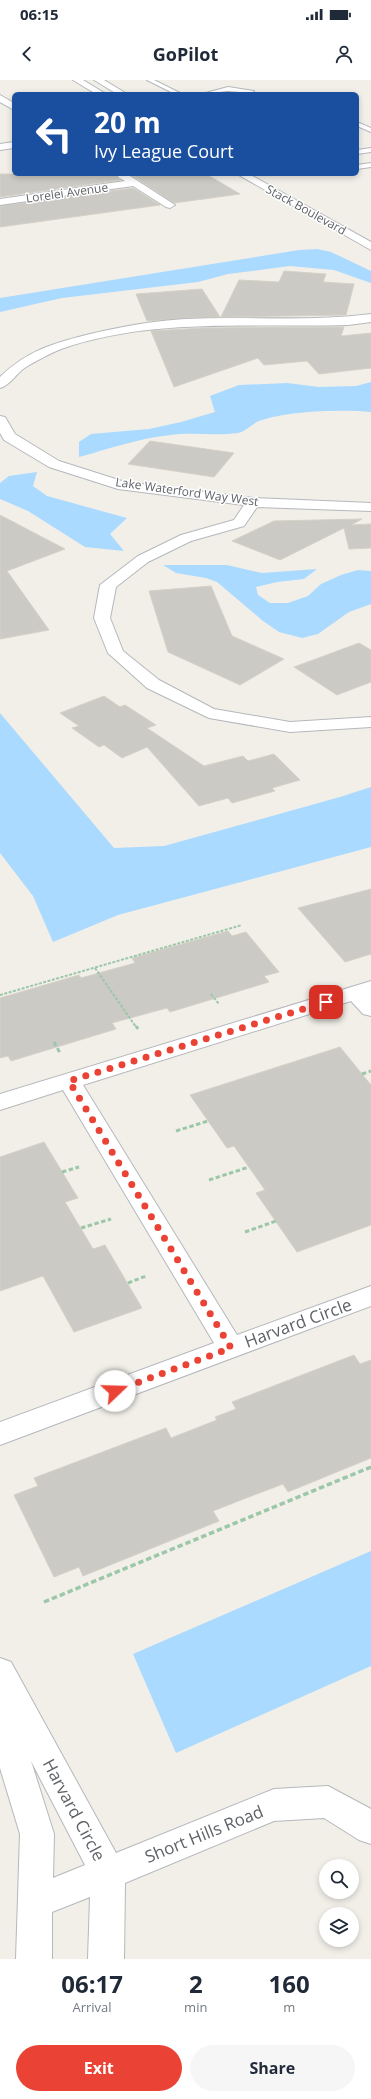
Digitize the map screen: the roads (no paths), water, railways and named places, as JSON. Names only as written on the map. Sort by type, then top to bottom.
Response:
[{"type":"street","points":[[78,80],[99,92]]},
{"type":"street","points":[[98,80],[119,92]]},
{"type":"street","points":[[0,98],[12,106]]},
{"type":"street","points":[[0,147],[12,145]]},
{"type":"street","points":[[123,176],[170,205]]},
{"type":"street","name":"Stack Boulevard","points":[[246,176],[371,247]]},
{"type":"street","name":"Stack Boulevard","points":[[268,176],[352,224]]},
{"type":"street","name":"Lorelei Avenue","points":[[0,202],[135,183]]},
{"type":"street","points":[[0,384],[20,365],[56,348],[118,331],[185,323],[290,323],[348,321],[371,318]]},
{"type":"street","name":"Lake Waterford Way West","points":[[0,420],[9,437],[54,464],[123,486],[253,502],[371,507]]},
{"type":"street","points":[[253,502],[239,523],[186,538],[143,559],[108,585],[102,618],[116,653],[153,684],[209,713],[290,727],[371,722]]},
{"type":"street","points":[[0,1102],[364,990],[371,1010]]},
{"type":"street","points":[[69,1081],[231,1348]]},
{"type":"street","name":"Harvard Circle","points":[[0,1434],[371,1296]]},
{"type":"street","name":"Harvard Circle","points":[[0,1672],[108,1873],[106,1959]]},
{"type":"street","points":[[0,1715],[37,1834],[34,1959]]},
{"type":"street","name":"Short Hills Road","points":[[36,1902],[274,1805],[328,1802],[371,1828]]},
{"type":"lane","points":[[150,80],[175,92]]},
{"type":"lane","points":[[214,92],[228,89],[251,91]]},
{"type":"lane","points":[[359,125],[371,130]]},
{"type":"lane","points":[[359,152],[371,150]]},
{"type":"lane","points":[[359,167],[371,165]]},
{"type":"water","points":[[317,249],[331,252],[371,271],[371,283],[334,270],[290,266],[228,274],[198,282],[62,298],[0,312],[0,298],[299,250]]},
{"type":"water","points":[[371,382],[371,412],[331,411],[273,417],[259,421],[238,433],[179,434],[159,436],[79,457],[79,442],[91,434],[149,429],[181,422],[215,412],[210,396],[239,385],[287,383],[319,387],[356,386]]},
{"type":"water","points":[[37,472],[33,486],[47,496],[127,518],[110,534],[124,551],[85,547],[28,511],[0,499],[0,483],[9,476]]},
{"type":"water","points":[[163,565],[227,565],[262,573],[317,569],[304,579],[277,582],[256,587],[258,595],[270,603],[288,603],[308,596],[321,584],[341,575],[358,570],[371,571],[371,604],[349,612],[318,634],[302,638],[279,632],[263,621],[217,582],[206,578],[176,573]]},
{"type":"water","points":[[0,713],[114,848],[164,846],[371,787],[371,847],[118,915],[53,942],[33,896],[0,853]]},
{"type":"water","points":[[371,1551],[371,1666],[176,1753],[133,1654]]}]
